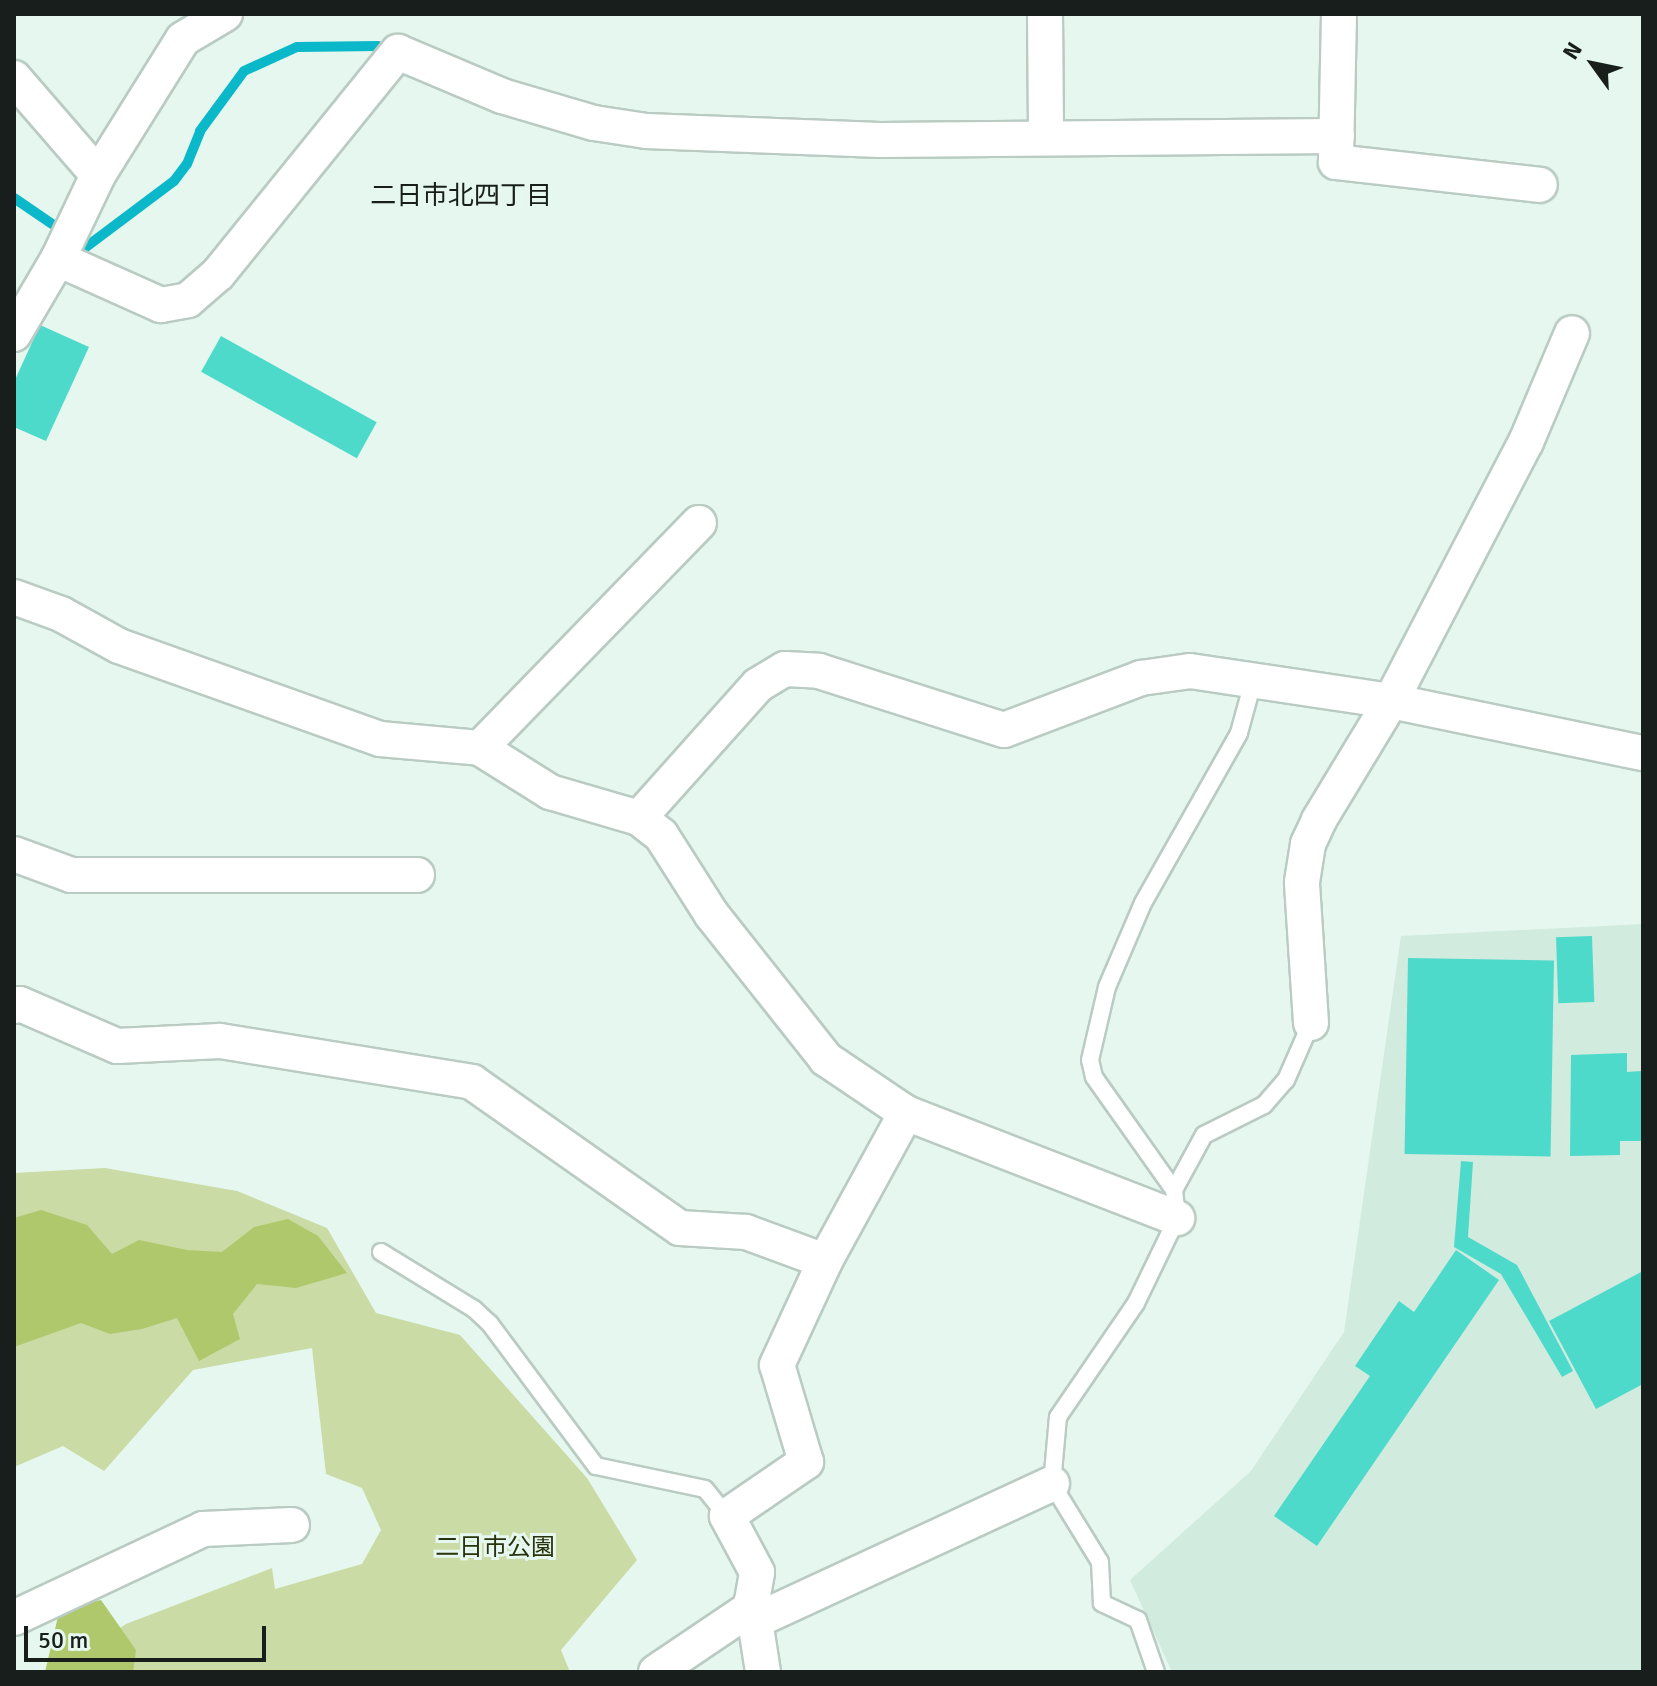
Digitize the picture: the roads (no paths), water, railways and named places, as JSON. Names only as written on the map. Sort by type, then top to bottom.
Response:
[{"type":"street","points":[[1045,14],[1046,138]]},
{"type":"street","points":[[1339,14],[1336,162],[1540,185]]},
{"type":"street","points":[[14,334],[58,259],[98,175],[183,39],[206,19]]},
{"type":"street","points":[[58,259],[161,305],[188,300],[218,274],[398,52],[502,96],[594,123],[646,131],[880,140],[1337,136]]},
{"type":"street","points":[[14,78],[98,175]]},
{"type":"street","points":[[1311,1023],[1302,882],[1308,844],[1319,820],[1391,701],[1526,442],[1572,333]]},
{"type":"street","points":[[480,748],[699,523]]},
{"type":"street","points":[[14,597],[61,614],[119,646],[380,739],[480,748],[550,792],[639,818],[661,835],[712,915],[826,1059],[906,1113],[1176,1204]]},
{"type":"street","points":[[639,818],[758,685],[785,669],[819,671],[1004,730],[1141,678],[1190,671],[1254,678],[1391,701],[1643,753]]},
{"type":"street","points":[[14,854],[71,875],[417,875]]},
{"type":"street","points":[[14,1006],[20,1004],[117,1046],[220,1041],[472,1082],[680,1228],[746,1232],[825,1261]]},
{"type":"street","points":[[763,1672],[752,1593],[757,1572],[727,1516],[806,1462],[777,1365],[825,1261],[906,1113]]},
{"type":"street","points":[[656,1672],[755,1613],[1052,1484]]},
{"type":"street","points":[[14,1618],[203,1529],[292,1525]]},
{"type":"lane","points":[[1176,1204],[1094,1077],[1090,1060],[1093,1037],[1107,987],[1143,903],[1239,733],[1254,678]]},
{"type":"lane","points":[[1156,1672],[1138,1620],[1102,1603],[1100,1562],[1052,1484],[1058,1417],[1136,1303],[1204,1135],[1264,1105],[1286,1080],[1311,1023]]},
{"type":"lane","points":[[381,1252],[474,1309],[490,1324],[596,1466],[705,1489],[727,1516]]},
{"type":"waterway","points":[[86,247],[174,181],[187,164],[200,131],[244,71],[297,47],[378,46]]},
{"type":"waterway","points":[[14,198],[52,224]]},
{"type":"district","name":"二日市北四丁目","points":[[461,197]]},
{"type":"park label","name":"二日市公園","points":[[495,1548]]}]
